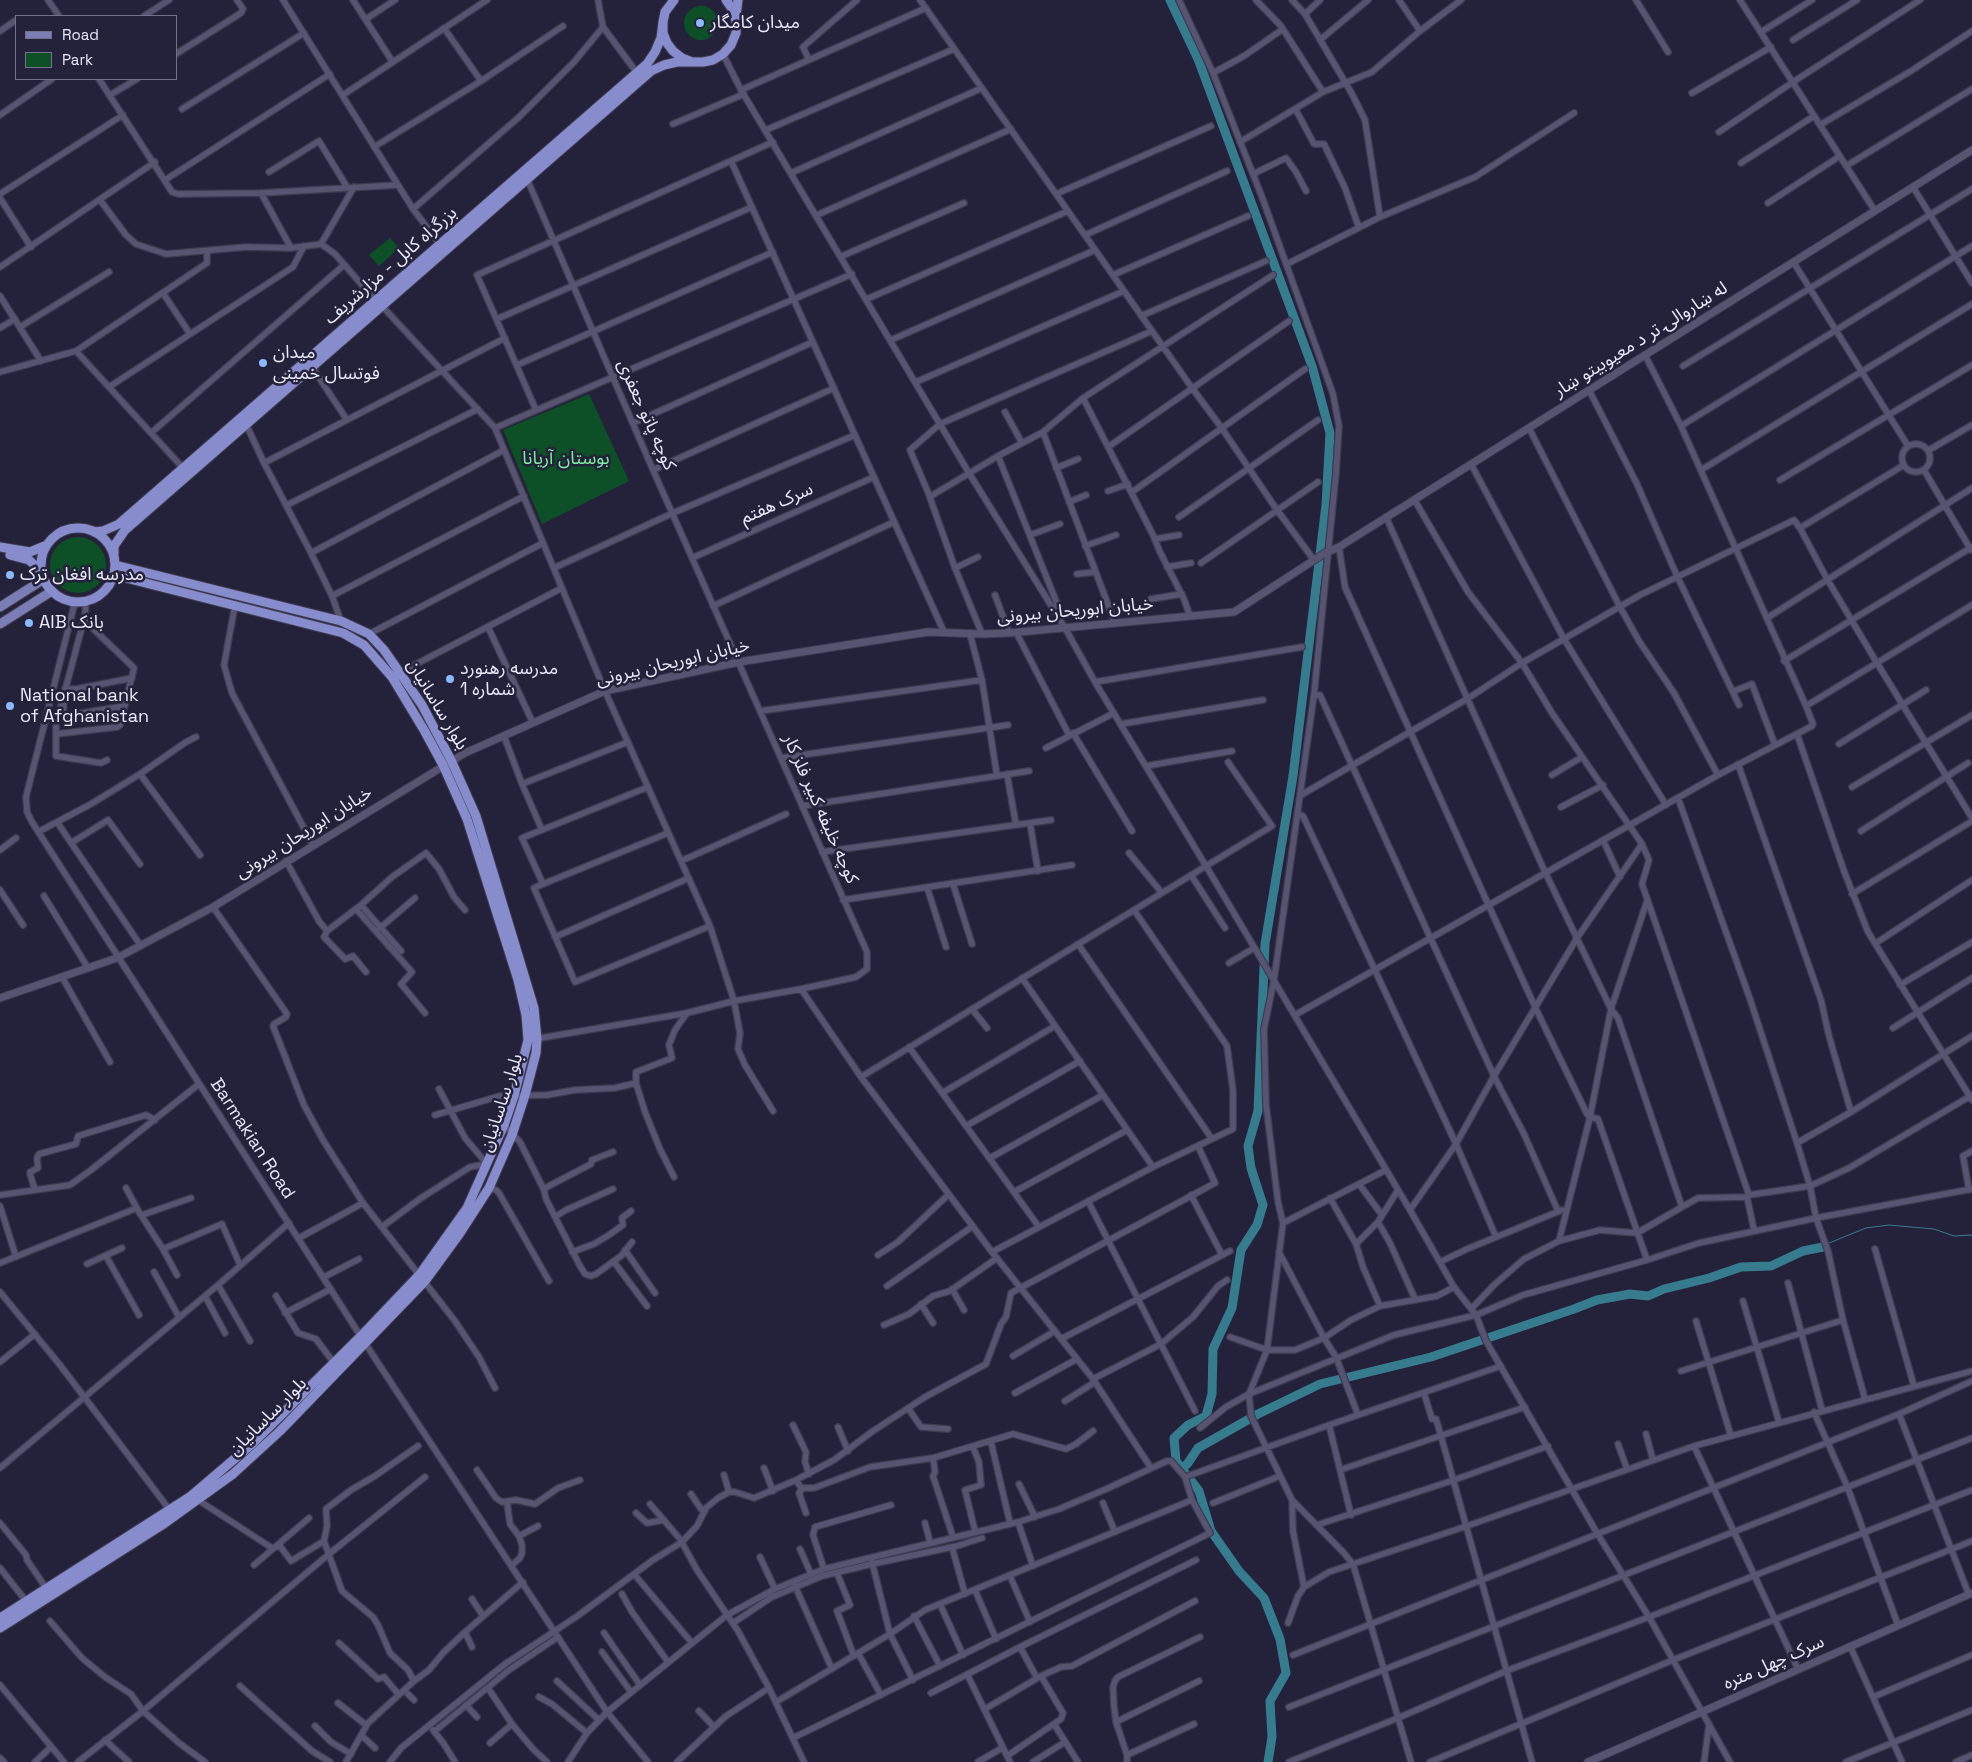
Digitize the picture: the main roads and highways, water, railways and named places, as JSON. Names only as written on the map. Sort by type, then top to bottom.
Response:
[{"type":"highway","points":[[674,0],[666,12],[663,22],[663,33],[673,52],[692,62],[708,61],[723,54],[731,45],[736,33],[738,0]]},
{"type":"highway","points":[[726,0],[733,10],[736,21]]},
{"type":"highway","name":"بزرگراه کابل - مزارشریف","points":[[443,248],[647,64],[661,38],[663,22]]},
{"type":"highway","name":"بزرگراه کابل - مزارشریف","points":[[94,532],[104,531],[119,524],[443,248],[527,179],[652,70],[677,62],[692,62]]},
{"type":"highway","name":"بزرگراه کابل - مزارشریف","points":[[114,554],[114,546],[125,530],[312,367],[379,303]]},
{"type":"highway","points":[[0,548],[30,552],[48,544],[59,534],[74,529],[84,529],[103,537],[109,545],[114,554],[114,575],[106,589],[94,599],[75,602],[62,599],[52,591],[43,576],[29,560],[0,553]]},
{"type":"highway","points":[[43,576],[43,553],[48,544]]},
{"type":"highway","name":"بلوار ساسانیان","points":[[0,1628],[233,1474],[280,1430],[422,1278],[460,1233],[489,1188],[512,1135],[536,1053],[518,980],[467,819],[447,763],[422,705],[401,672],[369,634],[341,621],[115,565]]},
{"type":"highway","name":"بلوار ساسانیان","points":[[114,575],[344,633],[364,646],[392,677],[447,763]]},
{"type":"highway","name":"بلوار ساسانیان","points":[[422,1278],[467,1208],[504,1125],[532,1039]]},
{"type":"highway","name":"بلوار ساسانیان","points":[[0,1618],[170,1509],[195,1498],[334,1363],[363,1340]]},
{"type":"main road","points":[[0,607],[43,576]]},
{"type":"main road","points":[[0,624],[52,591]]},
{"type":"waterway","points":[[1170,0],[1198,59],[1312,366],[1330,433],[1326,505],[1293,776],[1265,944],[1258,1111],[1248,1146],[1251,1168],[1263,1205],[1257,1225],[1241,1250],[1232,1308],[1213,1349],[1212,1394],[1206,1416],[1188,1425],[1174,1438],[1176,1461],[1199,1491],[1211,1531],[1239,1571],[1264,1598],[1280,1639],[1286,1673],[1270,1701],[1272,1737],[1268,1762]]},
{"type":"waterway","points":[[1829,1243],[1866,1228],[1889,1225],[1934,1229],[1954,1236],[1972,1235]]},
{"type":"waterway","points":[[1182,1469],[1198,1448],[1258,1414],[1320,1384],[1431,1357],[1597,1300],[1630,1294],[1648,1296],[1664,1289],[1709,1278],[1741,1267],[1771,1266],[1803,1251],[1823,1247]]},
{"type":"place","name":"میدان کامگار","points":[[700,23]]},
{"type":"place","name":"میدان فوتسال خمینی","points":[[263,363]]},
{"type":"place","name":"مدرسه افغان ترک","points":[[10,575]]},
{"type":"place","name":"AIB بانک","points":[[29,623]]},
{"type":"place","name":"مدرسه رهنورد شماره 1","points":[[450,679]]},
{"type":"place","name":"National bank of Afghanistan","points":[[10,706]]},
{"type":"park label","name":"بوستان آریانا","points":[[566,459]]}]
